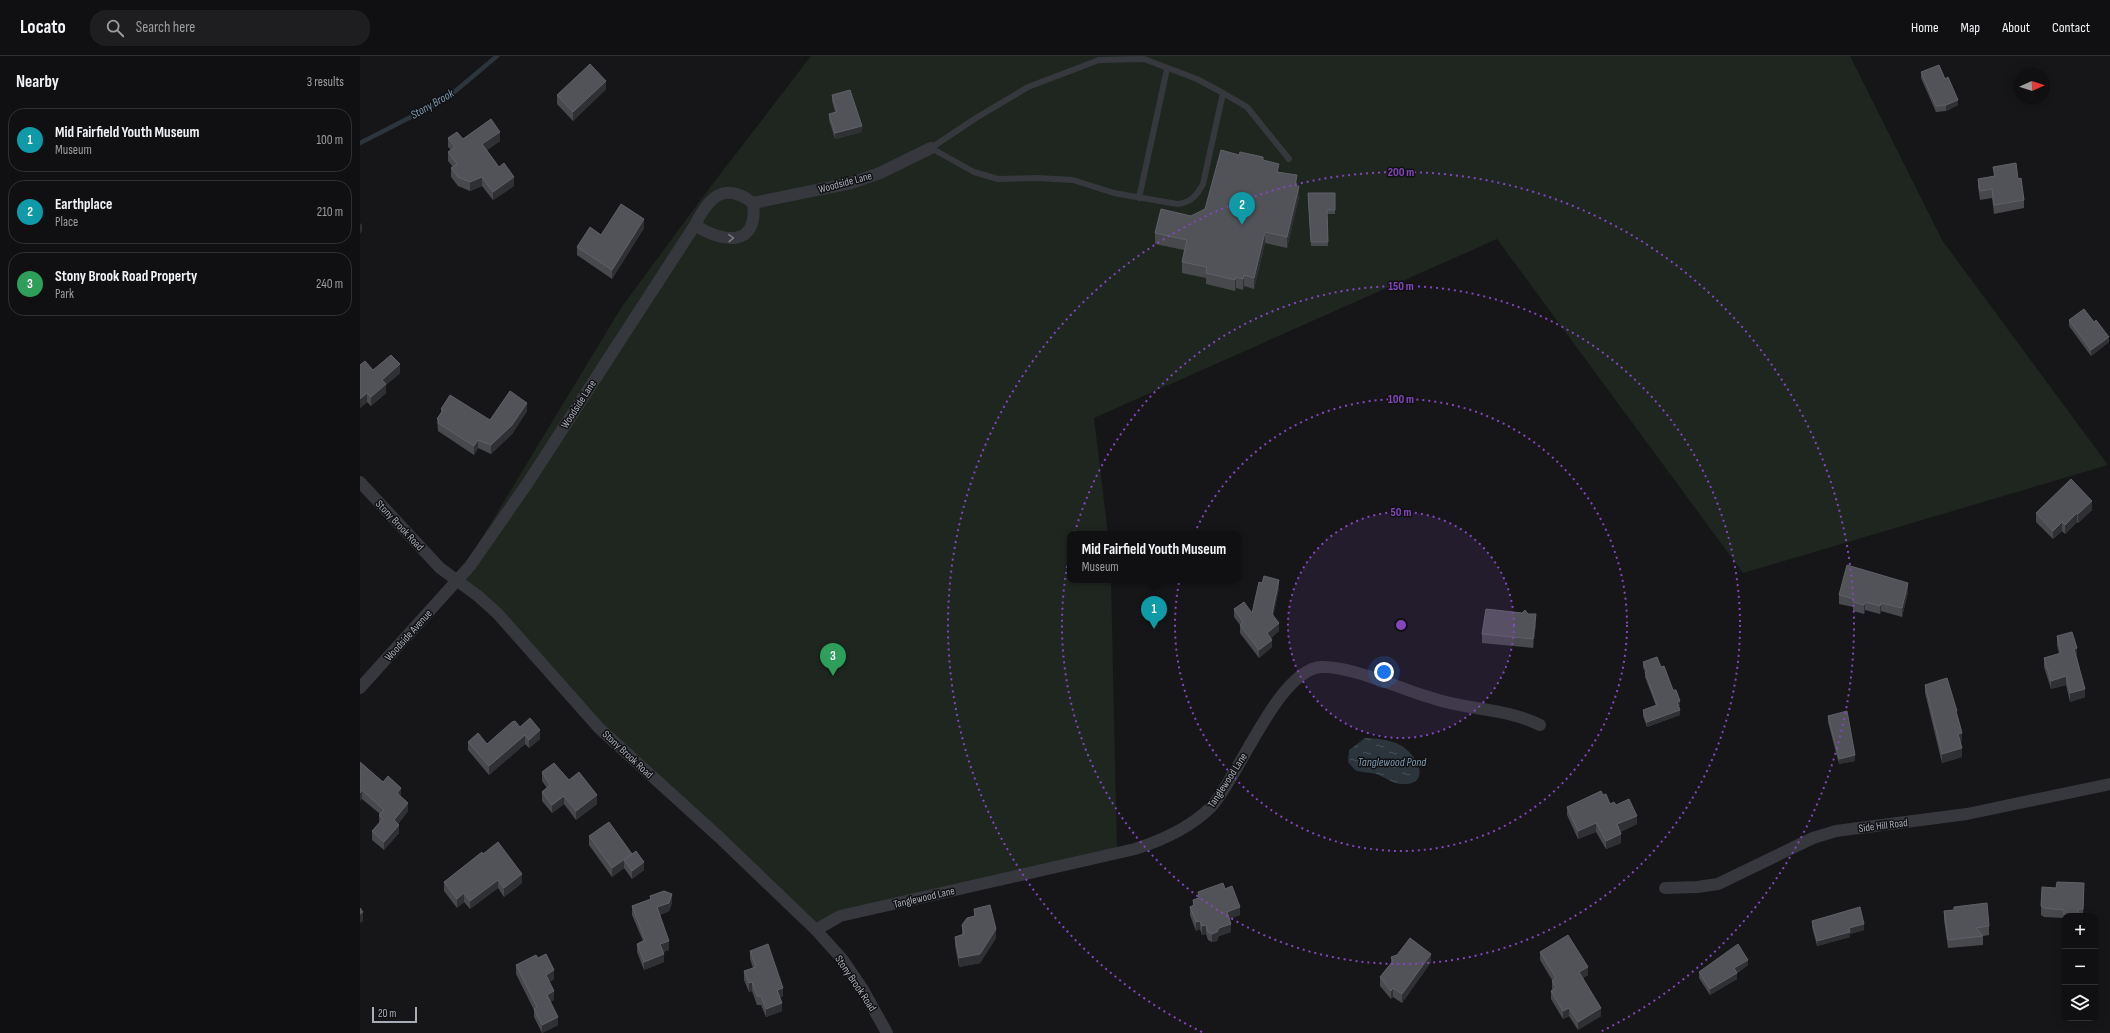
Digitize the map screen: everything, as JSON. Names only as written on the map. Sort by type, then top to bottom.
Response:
[{"type":"street","name":"Woodside Lane","points":[[457,581],[516,500],[695,225],[705,206],[718,194],[737,193],[753,203],[851,183],[880,173],[931,148]]},
{"type":"street","points":[[695,225],[710,234],[722,238],[737,238],[749,230],[755,214],[753,203]]},
{"type":"street","name":"Stony Brook Road","points":[[360,482],[427,555],[497,613],[580,708],[613,741],[719,837],[816,930],[843,960],[862,988],[887,1033]]},
{"type":"street","name":"Woodside Avenue","points":[[360,688],[457,581]]},
{"type":"street","name":"Tanglewood Lane","points":[[816,930],[840,916],[1135,849],[1181,830],[1197,820],[1214,804],[1275,704],[1290,687],[1314,668],[1340,668],[1443,702],[1510,713],[1540,726]]},
{"type":"street","name":"Side Hill Road","points":[[1665,888],[1697,887],[1718,884],[1813,838],[1831,832],[1966,814],[2110,784]]},
{"type":"lane","points":[[1223,93],[1202,184],[1197,194],[1187,202],[1177,204],[1114,193],[1074,180],[1037,178],[998,179],[974,172],[931,148],[976,118],[1028,87],[1099,60],[1144,59],[1167,69],[1197,79],[1223,93],[1247,107],[1289,159]]},
{"type":"lane","points":[[1139,198],[1167,69]]},
{"type":"shaded area","points":[[811,56],[1850,56],[1942,240],[2108,465],[1743,573],[1497,239],[1094,418],[1108,531],[1067,531],[1067,583],[1111,583],[1117,854],[813,925],[648,773],[457,579],[621,308],[708,190]]},
{"type":"water","name":"Tanglewood Pond","points":[[1365,738],[1391,741],[1405,748],[1416,761],[1419,768],[1417,780],[1411,783],[1401,784],[1376,774],[1355,770],[1348,762],[1349,750]]},
{"type":"building","points":[[590,64],[606,81],[573,112],[557,95]]},
{"type":"building","points":[[1939,65],[1945,79],[1948,77],[1958,100],[1946,105],[1936,106],[1921,72]]},
{"type":"building","points":[[850,90],[862,126],[835,133],[829,114],[837,112],[832,95]]},
{"type":"building","points":[[491,119],[500,132],[482,144],[499,167],[504,163],[514,177],[493,192],[482,177],[470,182],[458,177],[451,168],[457,164],[448,152],[455,147],[448,138],[457,132],[463,139]]},
{"type":"building","points":[[1221,150],[1239,155],[1240,152],[1263,157],[1263,160],[1279,164],[1277,172],[1297,175],[1295,186],[1299,186],[1287,237],[1265,232],[1254,278],[1244,275],[1243,279],[1236,277],[1235,280],[1206,273],[1207,267],[1182,262],[1187,240],[1155,233],[1161,209],[1191,216],[1205,209]]},
{"type":"building","points":[[2016,163],[2018,179],[2021,178],[2024,200],[1994,205],[1992,189],[1980,191],[1978,179],[1995,176],[1993,167]]},
{"type":"building","points":[[1308,193],[1335,193],[1335,210],[1327,210],[1328,242],[1311,242]]},
{"type":"building","points":[[621,204],[644,219],[612,270],[577,247],[590,227],[601,235]]},
{"type":"building","points":[[2084,309],[2094,322],[2096,320],[2109,337],[2091,350],[2069,320]]},
{"type":"building","points":[[391,355],[400,364],[382,380],[386,384],[371,397],[367,393],[360,399],[360,365],[365,361],[373,370]]},
{"type":"building","points":[[510,391],[527,403],[512,425],[491,445],[478,440],[474,446],[438,423],[439,420],[437,419],[443,410],[441,409],[450,395],[490,420]]},
{"type":"building","points":[[2071,479],[2092,501],[2065,525],[2062,522],[2053,531],[2036,513]]},
{"type":"building","points":[[1847,565],[1908,583],[1902,608],[1881,603],[1880,606],[1865,602],[1864,605],[1853,602],[1854,599],[1839,595]]},
{"type":"building","points":[[1264,576],[1279,580],[1272,614],[1279,623],[1267,633],[1272,640],[1259,650],[1240,625],[1243,622],[1234,609],[1244,602],[1252,613],[1259,582],[1262,583]]},
{"type":"building","points":[[1486,609],[1522,613],[1525,610],[1528,614],[1536,614],[1533,639],[1482,634]]},
{"type":"building","points":[[2072,632],[2077,648],[2074,649],[2085,689],[2070,693],[2066,676],[2051,681],[2044,658],[2061,653],[2057,636]]},
{"type":"building","points":[[1657,657],[1661,667],[1664,666],[1673,690],[1676,690],[1680,701],[1677,702],[1680,710],[1647,722],[1643,710],[1657,705],[1643,662]]},
{"type":"building","points":[[1947,678],[1962,733],[1958,734],[1962,748],[1942,754],[1925,685]]},
{"type":"building","points":[[1847,711],[1855,755],[1839,759],[1828,716]]},
{"type":"building","points":[[530,718],[540,730],[529,740],[525,735],[489,766],[468,742],[478,733],[487,744],[512,722],[515,721],[520,727]]},
{"type":"building","points":[[360,762],[383,782],[388,776],[401,788],[397,793],[408,803],[394,820],[399,825],[384,842],[372,831],[383,819],[379,815],[384,810],[362,790],[360,793]]},
{"type":"building","points":[[554,763],[569,780],[579,772],[597,795],[576,811],[564,796],[552,805],[542,792],[550,785],[542,772]]},
{"type":"building","points":[[1601,791],[1603,795],[1606,794],[1610,804],[1614,802],[1616,805],[1629,799],[1637,816],[1617,824],[1621,834],[1606,841],[1596,823],[1578,831],[1567,807]]},
{"type":"building","points":[[609,822],[632,854],[612,868],[589,836]]},
{"type":"building","points":[[498,842],[522,874],[504,888],[498,880],[470,901],[464,893],[457,899],[444,882],[482,852],[483,854]]},
{"type":"building","points":[[636,851],[644,862],[632,871],[624,860]]},
{"type":"building","points":[[2057,882],[2084,883],[2083,909],[2078,909],[2078,913],[2064,913],[2064,910],[2044,908],[2041,906],[2042,887],[2056,888]]},
{"type":"building","points":[[1223,883],[1225,889],[1232,886],[1240,907],[1227,912],[1231,924],[1219,928],[1217,932],[1212,934],[1208,932],[1206,925],[1202,926],[1200,921],[1196,922],[1190,907],[1194,905],[1193,900],[1199,898],[1198,892]]},
{"type":"building","points":[[664,891],[672,894],[669,903],[657,907],[669,941],[660,944],[664,954],[644,962],[637,944],[645,940],[632,906],[651,899],[650,896]]},
{"type":"building","points":[[1987,903],[1989,926],[1976,928],[1983,936],[1948,940],[1944,911],[1954,910],[1954,907]]},
{"type":"building","points":[[990,905],[996,929],[980,954],[959,958],[955,937],[964,934],[962,925],[967,918],[975,916],[974,909]]},
{"type":"building","points":[[1860,907],[1864,924],[1849,928],[1850,932],[1817,941],[1812,921]]},
{"type":"building","points":[[1568,935],[1588,967],[1579,972],[1601,1008],[1578,1022],[1569,1008],[1563,1011],[1551,991],[1556,988],[1552,981],[1556,978],[1540,952]]},
{"type":"building","points":[[1410,938],[1431,954],[1402,994],[1393,988],[1391,991],[1380,977],[1393,961],[1391,957],[1397,955]]},
{"type":"building","points":[[768,944],[783,988],[777,990],[782,1003],[766,1009],[761,996],[757,996],[752,982],[749,983],[744,971],[756,967],[750,951]]},
{"type":"building","points":[[1738,944],[1748,960],[1734,968],[1737,973],[1710,989],[1699,972]]},
{"type":"building","points":[[546,954],[554,970],[546,975],[554,991],[547,995],[558,1017],[542,1025],[534,1009],[537,1007],[516,965],[536,955],[538,958]]},
{"type":"waterway","name":"Stony Brook","points":[[360,143],[446,99],[497,56]]},
{"type":"place","name":"Earthplace","points":[[1242,225]]},
{"type":"place","name":"Mid Fairfield Youth Museum","points":[[1154,629]]},
{"type":"place","name":"Stony Brook Road Property","points":[[833,676]]}]
